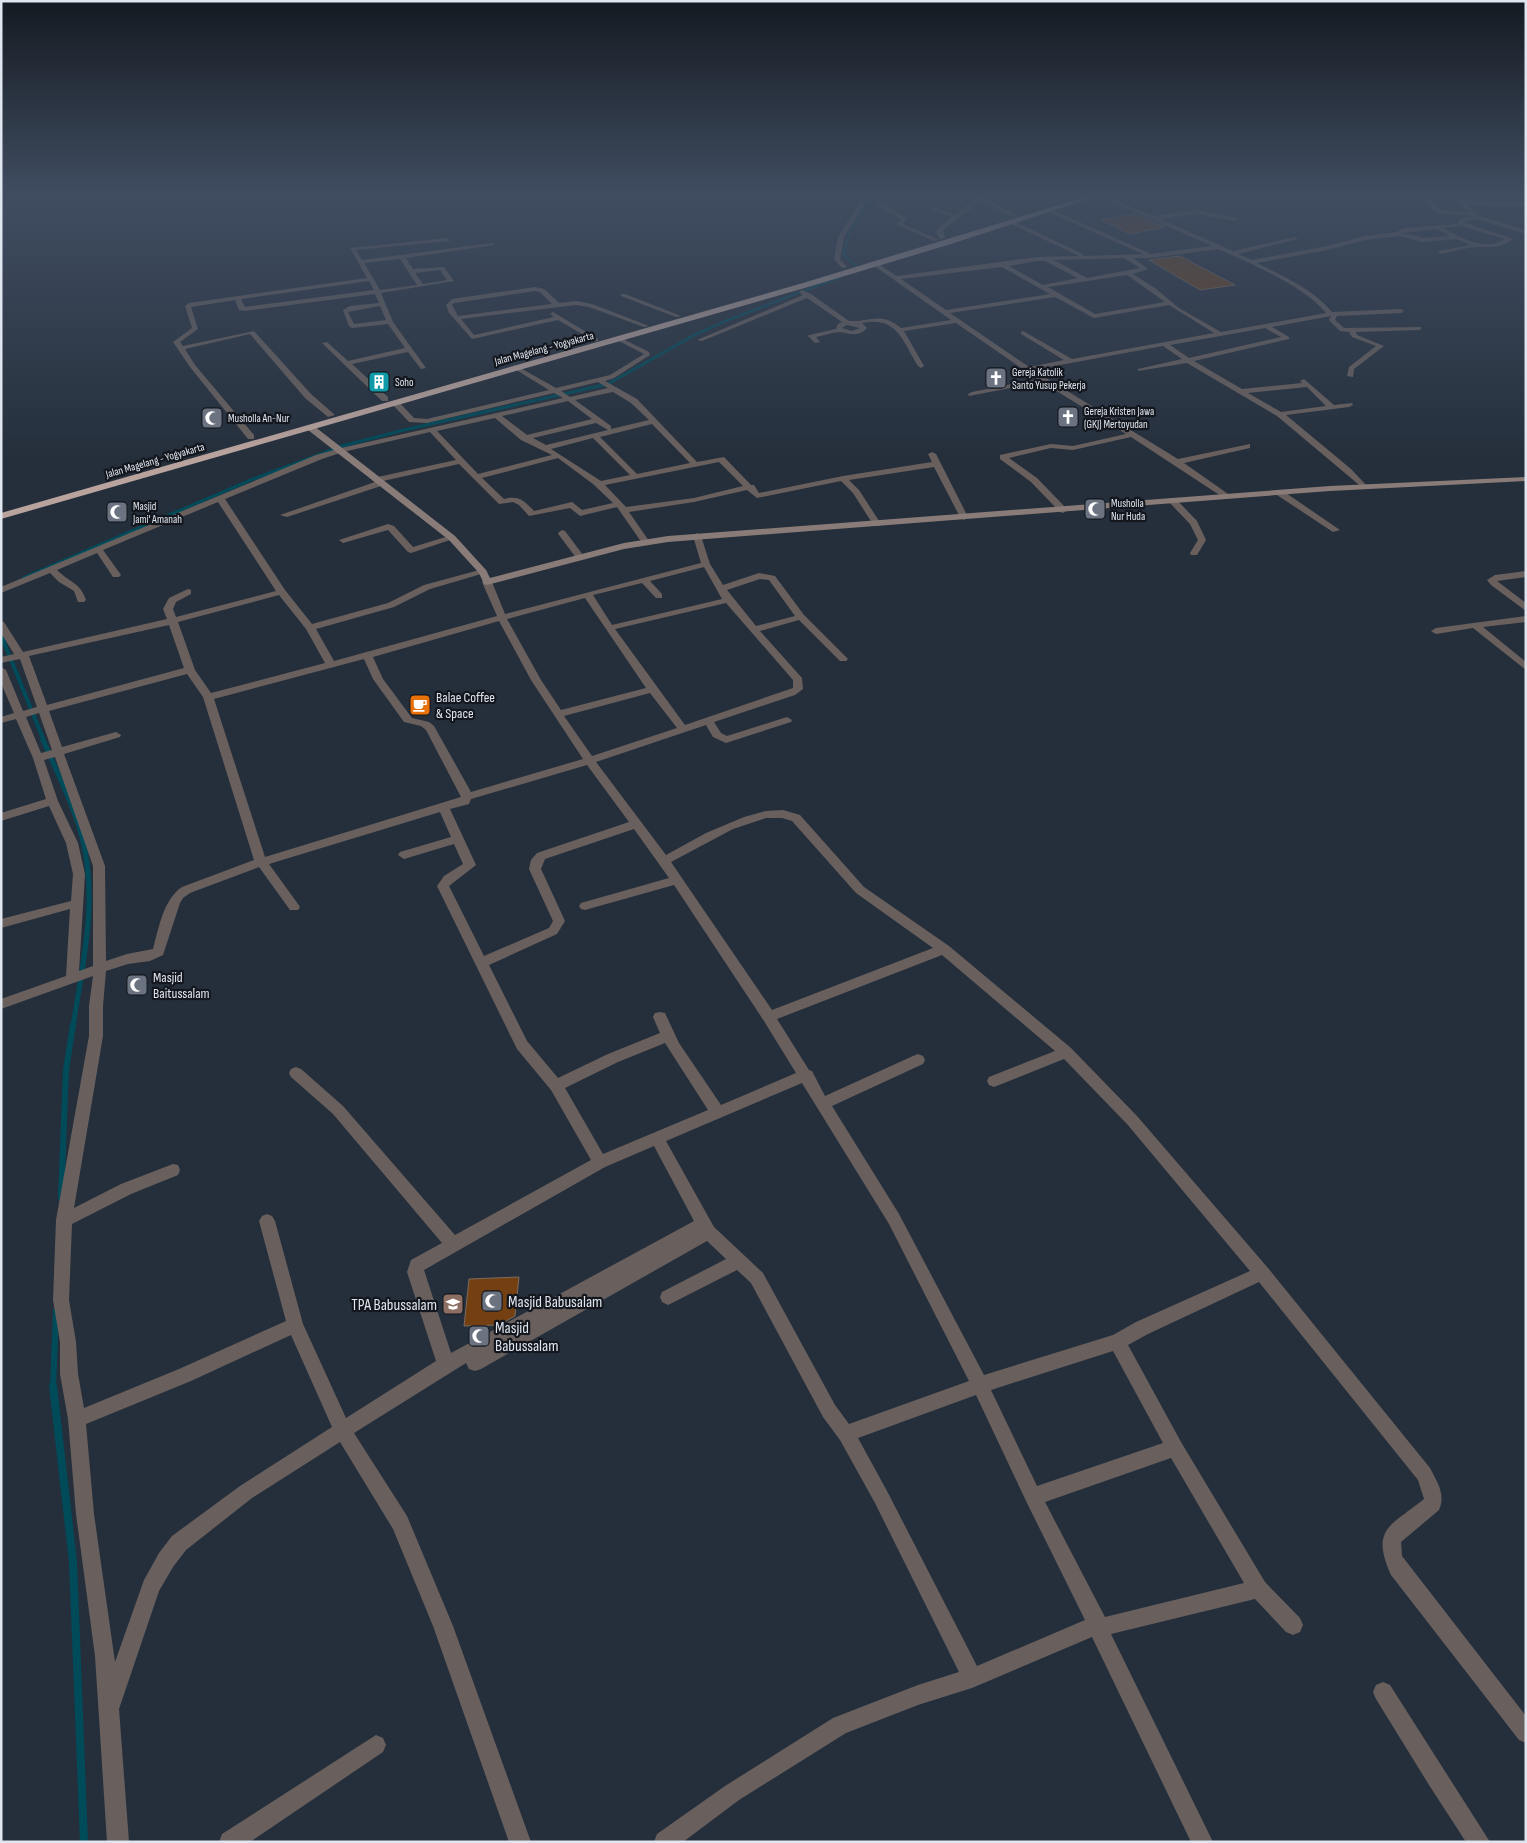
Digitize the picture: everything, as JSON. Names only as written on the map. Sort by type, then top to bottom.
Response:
[{"type":"highway","name":"Jalan Magelang - Yogyakarta","points":[[1,516],[311,428],[515,367],[619,339],[801,283]]},
{"type":"highway","name":"Jalan Magelang - Yogyakarta","points":[[1,508],[678,316],[769,293],[795,289],[810,283]]},
{"type":"street","points":[[251,438],[192,366],[176,342],[195,329],[189,304],[341,283]]},
{"type":"street","points":[[373,283],[390,322],[423,368]]},
{"type":"street","points":[[237,297],[241,309],[245,309],[440,283]]},
{"type":"street","points":[[904,283],[1042,380],[1177,462],[1226,496]]},
{"type":"street","points":[[1035,283],[1094,316],[1171,303]]},
{"type":"street","points":[[1040,286],[1059,283]]},
{"type":"street","points":[[1142,283],[1218,333]]},
{"type":"street","points":[[1288,283],[1317,299],[1328,308],[1332,318],[1343,330],[1419,328]]},
{"type":"street","points":[[1284,286],[1291,285]]},
{"type":"street","points":[[556,304],[542,290],[537,289],[450,302],[451,312],[470,336],[474,337],[559,318]]},
{"type":"street","points":[[795,289],[807,294],[850,323],[862,326],[863,329],[853,332],[841,330],[811,336],[817,342]]},
{"type":"street","points":[[700,340],[807,294]]},
{"type":"street","points":[[944,312],[1054,294]]},
{"type":"street","points":[[623,295],[678,316]]},
{"type":"street","points":[[382,304],[350,308],[345,311],[352,326],[390,322]]},
{"type":"street","points":[[456,318],[556,304],[590,305],[646,326]]},
{"type":"street","points":[[540,306],[596,340]]},
{"type":"street","points":[[1028,369],[1218,333],[1332,314],[1401,311]]},
{"type":"street","points":[[841,330],[838,327],[850,323],[886,320],[900,330],[922,366]]},
{"type":"street","points":[[900,330],[956,321]]},
{"type":"street","points":[[1140,370],[1253,347],[1287,338],[1266,326]]},
{"type":"street","points":[[1352,330],[1357,338],[1381,346],[1351,368],[1352,376]]},
{"type":"street","points":[[181,348],[252,332],[308,396],[331,415]]},
{"type":"street","points":[[1023,333],[1070,361]]},
{"type":"street","points":[[1,590],[53,570],[98,549],[223,501],[338,448],[433,431],[497,416],[612,377],[647,355],[647,353],[619,339]]},
{"type":"street","points":[[325,343],[385,400]]},
{"type":"street","points":[[1163,343],[1187,360],[1280,414],[1348,471],[1364,487]]},
{"type":"street","points":[[347,363],[410,349]]},
{"type":"street","points":[[515,367],[563,395],[608,428]]},
{"type":"street","points":[[1301,378],[1332,407]]},
{"type":"street","points":[[599,380],[634,401],[695,464]]},
{"type":"street","points":[[972,394],[1042,380]]},
{"type":"street","points":[[1242,391],[1309,385]]},
{"type":"street","points":[[395,403],[412,420],[421,422],[612,387]]},
{"type":"street","points":[[1280,414],[1348,405]]},
{"type":"street","points":[[497,416],[511,430],[580,469],[599,484],[622,507],[646,541]]},
{"type":"street","points":[[524,438],[598,420]]},
{"type":"street","points":[[544,448],[655,421]]},
{"type":"street","points":[[311,428],[452,538],[485,577],[502,618],[536,680],[592,762],[664,861],[807,1075],[894,1219],[980,1385],[1202,1842]]},
{"type":"street","points":[[433,431],[460,461],[502,502],[514,499],[522,503],[532,514],[572,505],[580,513],[694,500],[750,487]]},
{"type":"street","points":[[594,435],[606,450],[612,452],[635,476]]},
{"type":"street","points":[[1063,510],[1034,480],[1003,457],[1051,446],[1073,448],[1131,435]]},
{"type":"street","points":[[1177,462],[1247,446]]},
{"type":"street","points":[[932,454],[964,517]]},
{"type":"street","points":[[476,477],[558,456]]},
{"type":"street","points":[[599,484],[721,459],[757,496],[843,478],[937,464]]},
{"type":"street","points":[[284,515],[378,482],[460,461]]},
{"type":"street","points":[[843,478],[860,497],[876,524]]},
{"type":"street","points":[[310,628],[390,605],[427,588],[580,557],[646,541],[1226,496],[1526,479]]},
{"type":"street","points":[[1280,493],[1336,530]]},
{"type":"street","points":[[1172,500],[1188,515],[1200,531],[1202,540],[1194,553]]},
{"type":"street","points":[[223,501],[281,592],[310,628],[331,665]]},
{"type":"street","points":[[343,540],[391,528],[412,550],[452,538]]},
{"type":"street","points":[[562,533],[580,557]]},
{"type":"street","points":[[1,1004],[127,959],[150,956],[158,952],[174,902],[186,890],[261,862],[461,803],[467,797],[592,762],[708,720],[792,693],[798,689],[798,680],[728,600],[706,564],[697,536]]},
{"type":"street","points":[[98,549],[116,575]]},
{"type":"street","points":[[208,697],[587,594],[706,564]]},
{"type":"street","points":[[53,570],[62,580],[77,588],[82,600]]},
{"type":"street","points":[[1526,574],[1492,580],[1526,608]]},
{"type":"street","points":[[721,588],[759,576],[768,576],[775,581],[801,617],[843,659]]},
{"type":"street","points":[[644,580],[659,596]]},
{"type":"street","points":[[188,592],[168,604],[172,621],[190,670],[208,697],[261,862],[294,907]]},
{"type":"street","points":[[4,659],[172,621],[281,592]]},
{"type":"street","points":[[587,594],[652,690],[684,730]]},
{"type":"street","points":[[609,628],[728,600]]},
{"type":"street","points":[[754,630],[801,617]]},
{"type":"street","points":[[1436,631],[1526,618]]},
{"type":"street","points":[[1,624],[20,656],[32,711],[48,755],[99,866],[85,974]]},
{"type":"street","points":[[1476,626],[1526,666]]},
{"type":"street","points":[[366,655],[378,679],[408,720],[425,724],[430,728],[467,797]]},
{"type":"street","points":[[1,670],[32,711],[48,755],[52,801],[72,843],[79,874],[78,903],[85,974],[96,1006],[96,1036],[64,1220],[61,1300],[68,1342],[69,1374],[77,1419],[85,1514],[105,1656],[118,1842]]},
{"type":"street","points":[[1,720],[190,670]]},
{"type":"street","points":[[560,714],[652,690]]},
{"type":"street","points":[[708,720],[717,735],[726,740],[787,720]]},
{"type":"street","points":[[48,755],[116,735]]},
{"type":"street","points":[[1,817],[52,801]]},
{"type":"street","points":[[443,807],[470,865],[448,879],[443,886],[522,1045],[556,1086],[600,1162]]},
{"type":"street","points":[[664,861],[750,818],[777,813],[789,814],[796,818],[860,890],[944,949],[1066,1052],[1132,1120],[1262,1273],[1415,1462],[1431,1487],[1434,1496],[1433,1504],[1393,1536],[1390,1543],[1391,1551],[1398,1568],[1526,1733]]},
{"type":"street","points":[[482,963],[553,931],[557,926],[559,921],[535,869],[537,860],[541,856],[637,824]]},
{"type":"street","points":[[404,855],[459,840]]},
{"type":"street","points":[[585,906],[675,880]]},
{"type":"street","points":[[1,924],[78,903]]},
{"type":"street","points":[[769,1017],[944,949]]},
{"type":"street","points":[[660,1017],[668,1036],[718,1113]]},
{"type":"street","points":[[556,1086],[613,1058],[668,1036]]},
{"type":"street","points":[[994,1081],[1066,1052]]},
{"type":"street","points":[[823,1103],[918,1060]]},
{"type":"street","points":[[296,1073],[338,1110],[453,1244]]},
{"type":"street","points":[[446,1365],[415,1272],[417,1265],[600,1162],[807,1075]]},
{"type":"street","points":[[658,1139],[706,1228],[757,1278],[829,1411],[846,1434],[881,1497],[972,1678]]},
{"type":"street","points":[[64,1220],[126,1189],[173,1170]]},
{"type":"street","points":[[267,1221],[295,1325],[343,1431],[400,1523],[447,1635],[520,1842]]},
{"type":"street","points":[[110,1707],[151,1587],[166,1560],[179,1543],[246,1492],[446,1365],[470,1352],[475,1363],[575,1301],[706,1228]]},
{"type":"street","points":[[668,1297],[739,1261]]},
{"type":"street","points":[[846,1434],[980,1385],[1117,1342],[1142,1328],[1262,1273]]},
{"type":"street","points":[[77,1419],[185,1375],[295,1325]]},
{"type":"street","points":[[1117,1342],[1175,1448],[1258,1589],[1293,1624]]},
{"type":"street","points":[[1033,1497],[1175,1448]]},
{"type":"street","points":[[665,1842],[732,1792],[840,1725],[918,1695],[972,1678],[1098,1626],[1258,1589]]},
{"type":"street","points":[[1382,1692],[1479,1842]]},
{"type":"street","points":[[230,1842],[376,1745]]},
{"type":"building","points":[[1188,283],[1231,283],[1235,285],[1200,290]]},
{"type":"building","name":"Masjid Babusalam","points":[[519,1277],[515,1316],[499,1325],[464,1326],[469,1279]]},
{"type":"waterway","points":[[688,338],[728,320],[824,283]]},
{"type":"waterway","points":[[167,516],[251,480],[342,446],[404,430],[608,384],[691,337]]},
{"type":"waterway","points":[[24,578],[170,515]]},
{"type":"waterway","points":[[1,635],[44,741]]},
{"type":"waterway","points":[[43,740],[64,786],[81,833],[89,881],[88,930],[73,1026]]},
{"type":"waterway","points":[[61,1198],[66,1070],[73,1025]]},
{"type":"waterway","points":[[53,1386],[56,1311]]},
{"type":"waterway","points":[[53,1386],[73,1562],[84,1842]]},
{"type":"place","name":"Gereja Katolik Santo Yusup Pekerja","points":[[996,378]]},
{"type":"place","name":"Soho","points":[[379,382]]},
{"type":"place","name":"Gereja Kristen Jawa (GKJ) Mertoyudan","points":[[1068,417]]},
{"type":"place","name":"Musholla An-Nur","points":[[212,418]]},
{"type":"place","name":"Musholla Nur Huda","points":[[1095,509]]},
{"type":"place","name":"Masjid Jami' Amanah","points":[[117,512]]},
{"type":"place","name":"Balae Coffee & Space","points":[[420,705]]},
{"type":"place","name":"Masjid Baitussalam","points":[[137,985]]},
{"type":"place","name":"Masjid Babusalam","points":[[492,1301]]},
{"type":"place","name":"TPA Babussalam","points":[[453,1304]]},
{"type":"place","name":"Masjid Babussalam","points":[[479,1336]]}]
